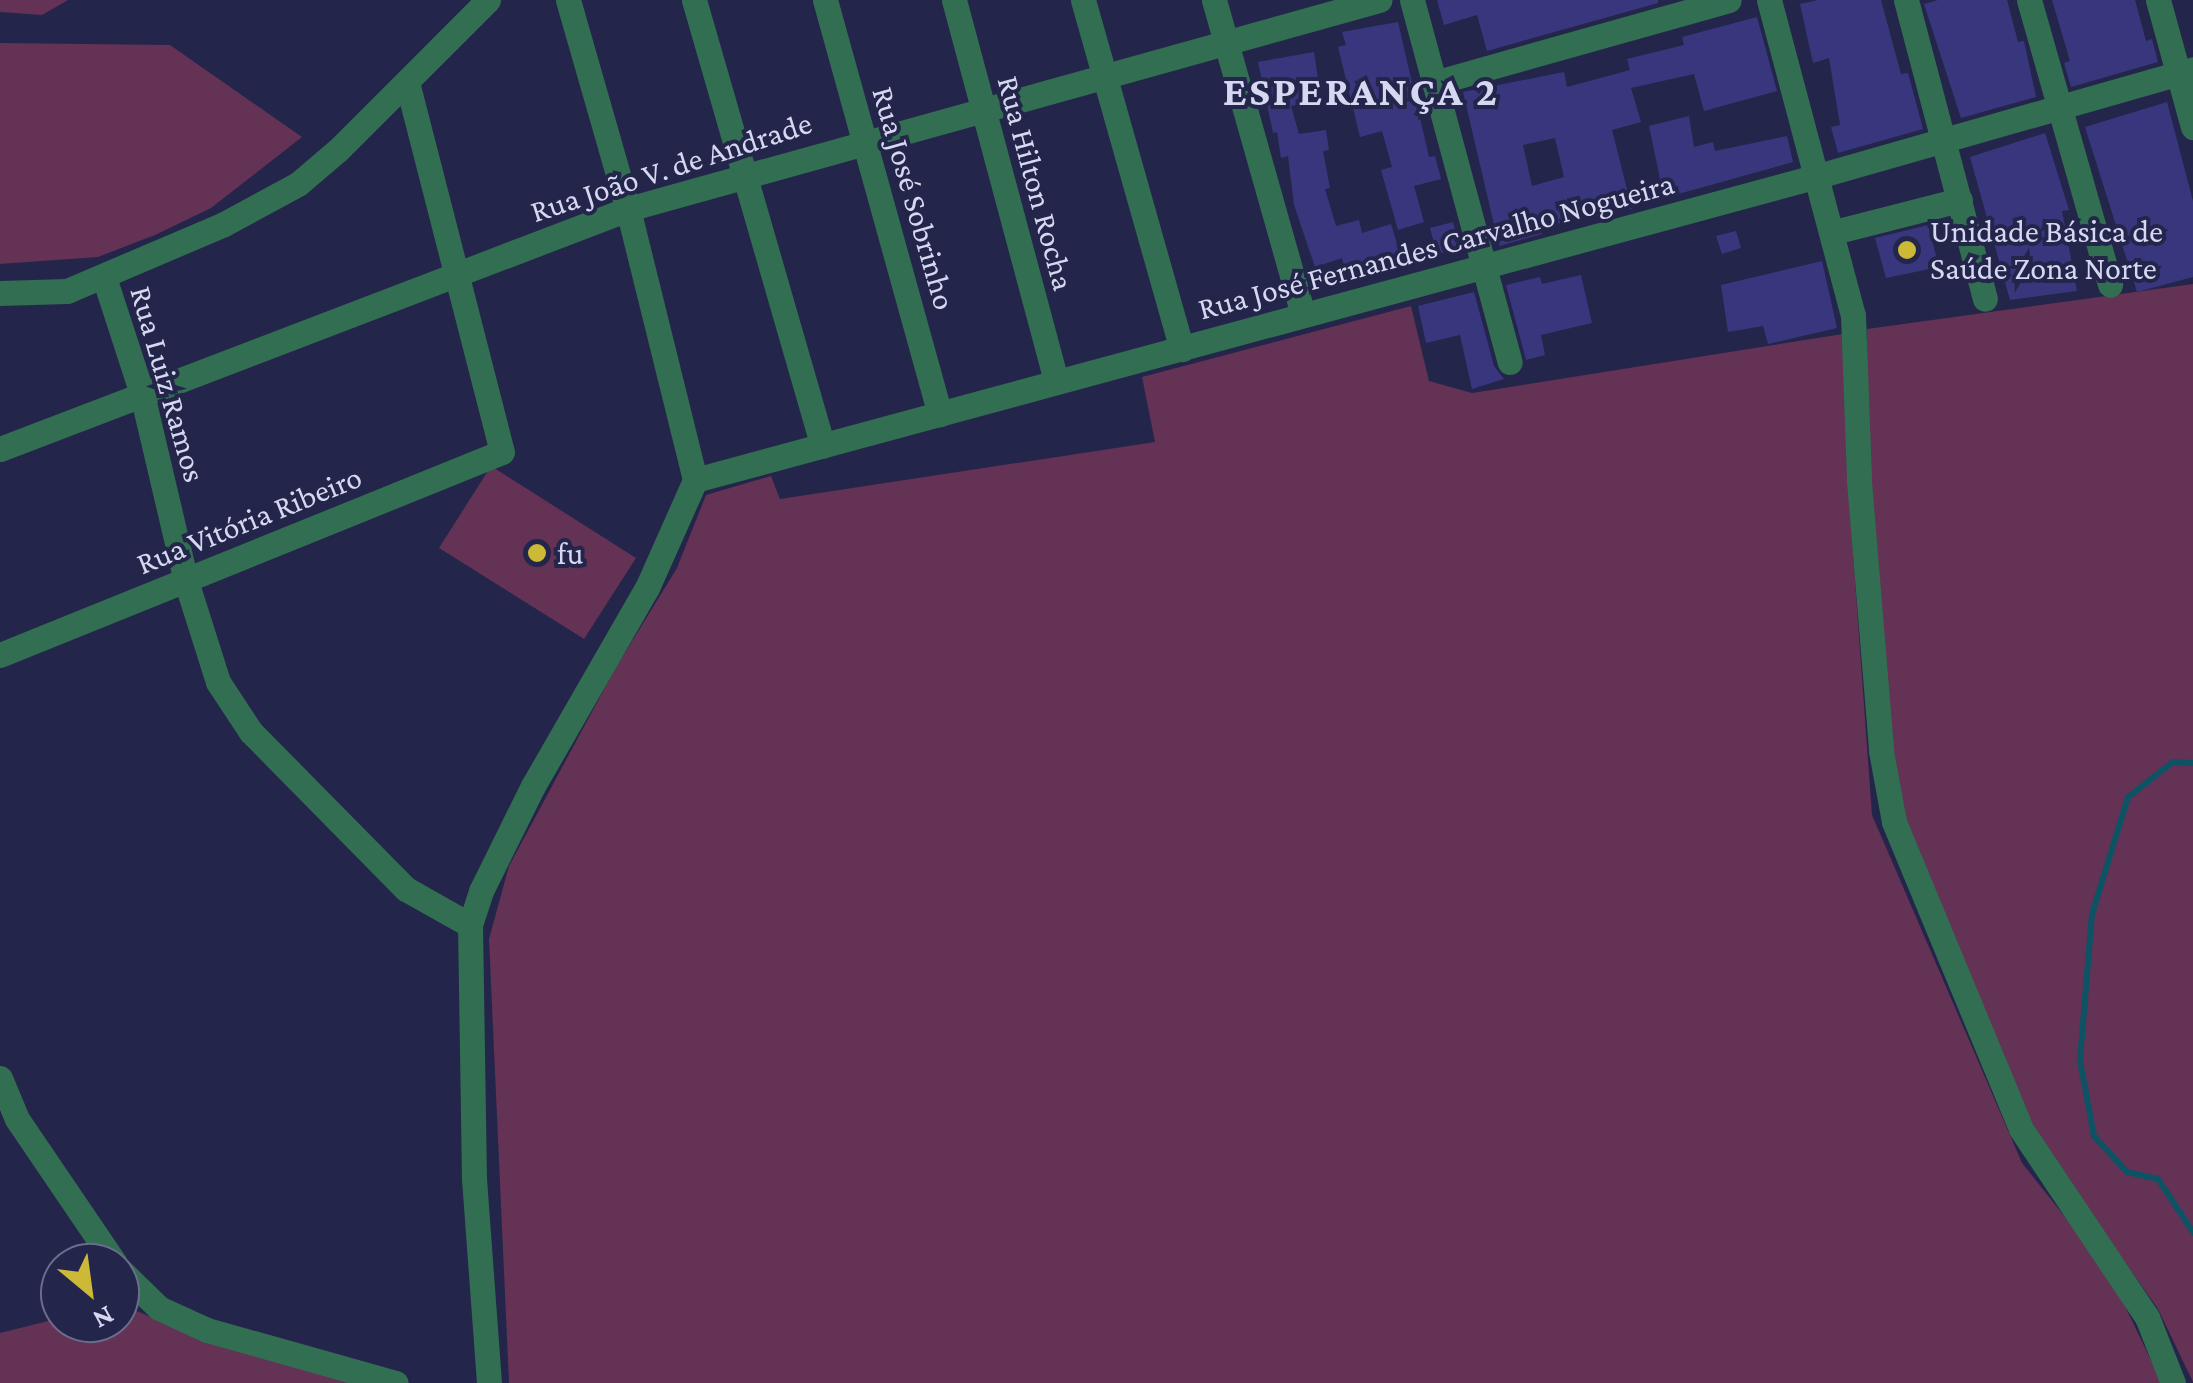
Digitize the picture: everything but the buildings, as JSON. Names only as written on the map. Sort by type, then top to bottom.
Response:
[{"type":"street","points":[[0,293],[67,291],[224,224],[298,184],[488,0]]},
{"type":"street","points":[[489,1383],[476,1218],[470,924],[481,891],[533,786],[647,588],[695,480],[628,209],[568,0]]},
{"type":"street","points":[[694,0],[823,446]]},
{"type":"street","name":"Rua José Sobrinho","points":[[825,0],[940,414]]},
{"type":"street","name":"Rua Hilton Rocha","points":[[954,0],[1056,382]]},
{"type":"street","points":[[1084,0],[1182,350]]},
{"type":"street","points":[[1214,0],[1303,314]]},
{"type":"street","name":"Rua João V. de Andrade","points":[[0,450],[628,209],[742,174],[1380,0]]},
{"type":"street","points":[[1412,0],[1510,362]]},
{"type":"street","points":[[1434,82],[1729,0]]},
{"type":"street","points":[[1769,0],[1834,232],[1858,347],[1859,481],[1881,751],[1894,822],[2034,1156],[2116,1266],[2146,1317],[2173,1383]]},
{"type":"street","points":[[1906,0],[1985,298]]},
{"type":"street","points":[[2029,0],[2110,285]]},
{"type":"street","points":[[2158,0],[2186,71],[2193,127]]},
{"type":"street","name":"Rua José Fernandes Carvalho Nogueira","points":[[695,480],[1818,176],[2186,71]]},
{"type":"street","points":[[407,82],[458,274]]},
{"type":"street","points":[[1834,232],[1960,200]]},
{"type":"street","name":"Rua Vitória Ribeiro","points":[[0,654],[498,456],[502,452],[500,433],[458,274]]},
{"type":"street","name":"Rua Luiz Ramos","points":[[104,277],[142,394],[186,581],[218,682],[251,732],[406,890],[470,924]]},
{"type":"street","points":[[0,1078],[17,1119],[101,1243]]},
{"type":"street","points":[[140,1289],[159,1308],[207,1330],[396,1383]]},
{"type":"shaded area","points":[[0,0],[68,0],[42,15],[0,12]]},
{"type":"shaded area","points":[[0,43],[170,45],[302,137],[211,208],[155,235],[98,257],[0,264]]},
{"type":"shaded area","points":[[2193,284],[2193,1382],[2158,1309],[2047,1151],[1900,820],[1866,475],[1867,329]]},
{"type":"shaded area","points":[[1411,306],[1429,381],[1472,393],[1849,333],[1848,484],[1872,815],[2022,1163],[2108,1271],[2162,1383],[509,1383],[489,939],[509,866],[615,669],[677,568],[706,495],[771,476],[780,499],[1155,442],[1142,377]]},
{"type":"shaded area","name":"fu","points":[[491,466],[636,558],[584,639],[439,548]]},
{"type":"shaded area","points":[[140,1312],[210,1342],[377,1383],[0,1383],[0,1333],[40,1323],[40,1343],[140,1343]]},
{"type":"waterway","points":[[2193,763],[2173,762],[2128,797],[2092,914],[2080,1061],[2094,1136],[2127,1172],[2158,1179],[2193,1232]]},
{"type":"place","name":"Unidade Básica de Saúde Zona Norte","points":[[1907,250]]},
{"type":"place","name":"fu","points":[[537,553]]},
{"type":"district","name":"ESPERANÇA 2","points":[[1361,91]]}]
